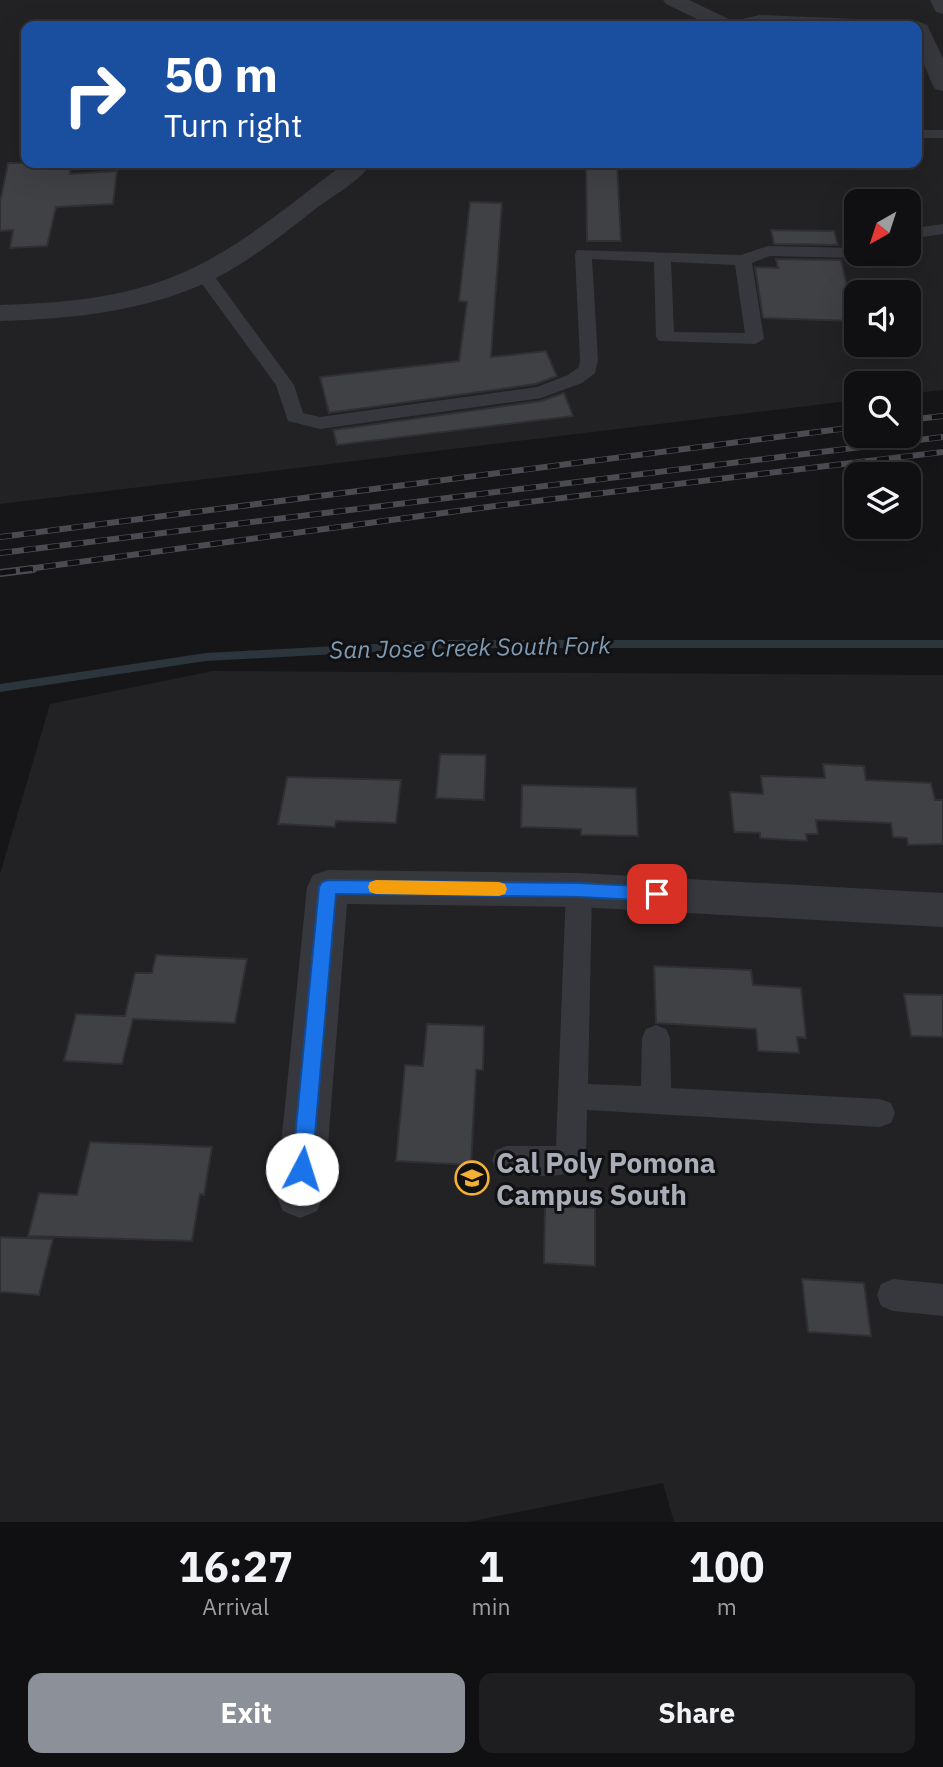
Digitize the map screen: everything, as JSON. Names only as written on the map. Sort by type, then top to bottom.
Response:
[{"type":"street","points":[[673,0],[717,21]]},
{"type":"street","points":[[940,0],[943,8]]},
{"type":"street","points":[[922,25],[943,13]]},
{"type":"street","points":[[760,21],[878,18]]},
{"type":"street","points":[[922,39],[943,83]]},
{"type":"street","points":[[0,313],[94,307],[156,292],[203,273],[255,241],[353,168]]},
{"type":"street","points":[[300,1195],[328,887],[579,890],[943,910]]},
{"type":"lane","points":[[922,134],[943,134]]},
{"type":"lane","points":[[921,232],[943,229]]},
{"type":"lane","points":[[203,273],[285,385],[295,417],[320,422],[541,392],[575,379],[588,369],[589,360],[583,254],[743,260],[768,251],[844,253]]},
{"type":"lane","points":[[662,257],[665,337],[755,339],[743,260]]},
{"type":"lane","points":[[507,1160],[571,1160],[579,890]]},
{"type":"lane","points":[[656,1038],[656,1101]]},
{"type":"lane","points":[[573,1096],[880,1113]]},
{"type":"lane","points":[[893,1295],[943,1300]]},
{"type":"shaded area","points":[[0,0],[943,0],[943,390],[921,393],[921,371],[844,371],[844,401],[0,504]]},
{"type":"shaded area","name":"Cal Poly Pomona Campus South","points":[[213,671],[943,675],[943,1522],[674,1522],[663,1483],[468,1522],[0,1522],[0,874],[50,704]]},
{"type":"building","points":[[8,163],[21,163],[21,168],[71,168],[70,174],[117,171],[113,204],[56,207],[47,246],[10,248],[13,230],[0,231],[0,202]]},
{"type":"building","points":[[586,168],[617,168],[621,241],[587,241]]},
{"type":"building","points":[[470,202],[502,203],[491,357],[546,351],[557,376],[536,384],[329,413],[320,377],[459,361],[467,302],[459,301]]},
{"type":"building","points":[[771,230],[834,231],[838,245],[774,244]]},
{"type":"building","points":[[776,259],[841,260],[846,280],[844,321],[763,318],[755,267],[778,268]]},
{"type":"building","points":[[564,393],[573,416],[337,445],[333,430],[541,401]]},
{"type":"building","points":[[440,754],[486,755],[484,800],[436,798]]},
{"type":"building","points":[[823,764],[864,766],[866,780],[931,783],[935,800],[943,800],[943,844],[908,845],[907,838],[893,837],[891,823],[816,820],[818,834],[806,834],[807,841],[760,838],[760,833],[734,832],[730,792],[763,794],[761,776],[825,778]]},
{"type":"building","points":[[287,777],[401,780],[396,823],[336,821],[335,827],[278,824]]},
{"type":"building","points":[[522,785],[636,788],[638,836],[581,835],[581,829],[521,827]]},
{"type":"building","points":[[156,955],[247,959],[235,1023],[133,1019],[122,1064],[64,1061],[76,1014],[125,1016],[135,973],[152,973]]},
{"type":"building","points":[[654,966],[751,970],[753,985],[801,988],[806,1038],[797,1037],[799,1053],[758,1051],[756,1029],[656,1023]]},
{"type":"building","points":[[904,994],[943,995],[943,1037],[911,1036]]},
{"type":"building","points":[[427,1024],[484,1026],[483,1070],[476,1070],[471,1165],[396,1161],[405,1065],[423,1066]]},
{"type":"building","points":[[90,1142],[212,1147],[204,1195],[200,1194],[192,1241],[28,1236],[39,1193],[77,1195]]},
{"type":"building","points":[[545,1206],[595,1208],[595,1266],[544,1263]]},
{"type":"building","points":[[0,1237],[53,1239],[39,1295],[0,1292]]},
{"type":"building","points":[[802,1279],[864,1283],[871,1336],[808,1332]]},
{"type":"waterway","name":"San Jose Creek South Fork","points":[[0,688],[206,657],[448,644],[943,644]]},
{"type":"railway","points":[[921,419],[943,416]]},
{"type":"railway","points":[[0,537],[844,429]]},
{"type":"railway","points":[[0,553],[943,437]]},
{"type":"railway","points":[[20,570],[495,506],[943,452]]},
{"type":"railway","points":[[0,573],[33,569]]},
{"type":"slow traffic","points":[[376,887],[499,889]]},
{"type":"place","name":"Cal Poly Pomona Campus South","points":[[472,1178]]},
{"type":"route","points":[[302,1169],[328,887],[579,890],[657,894]]}]
